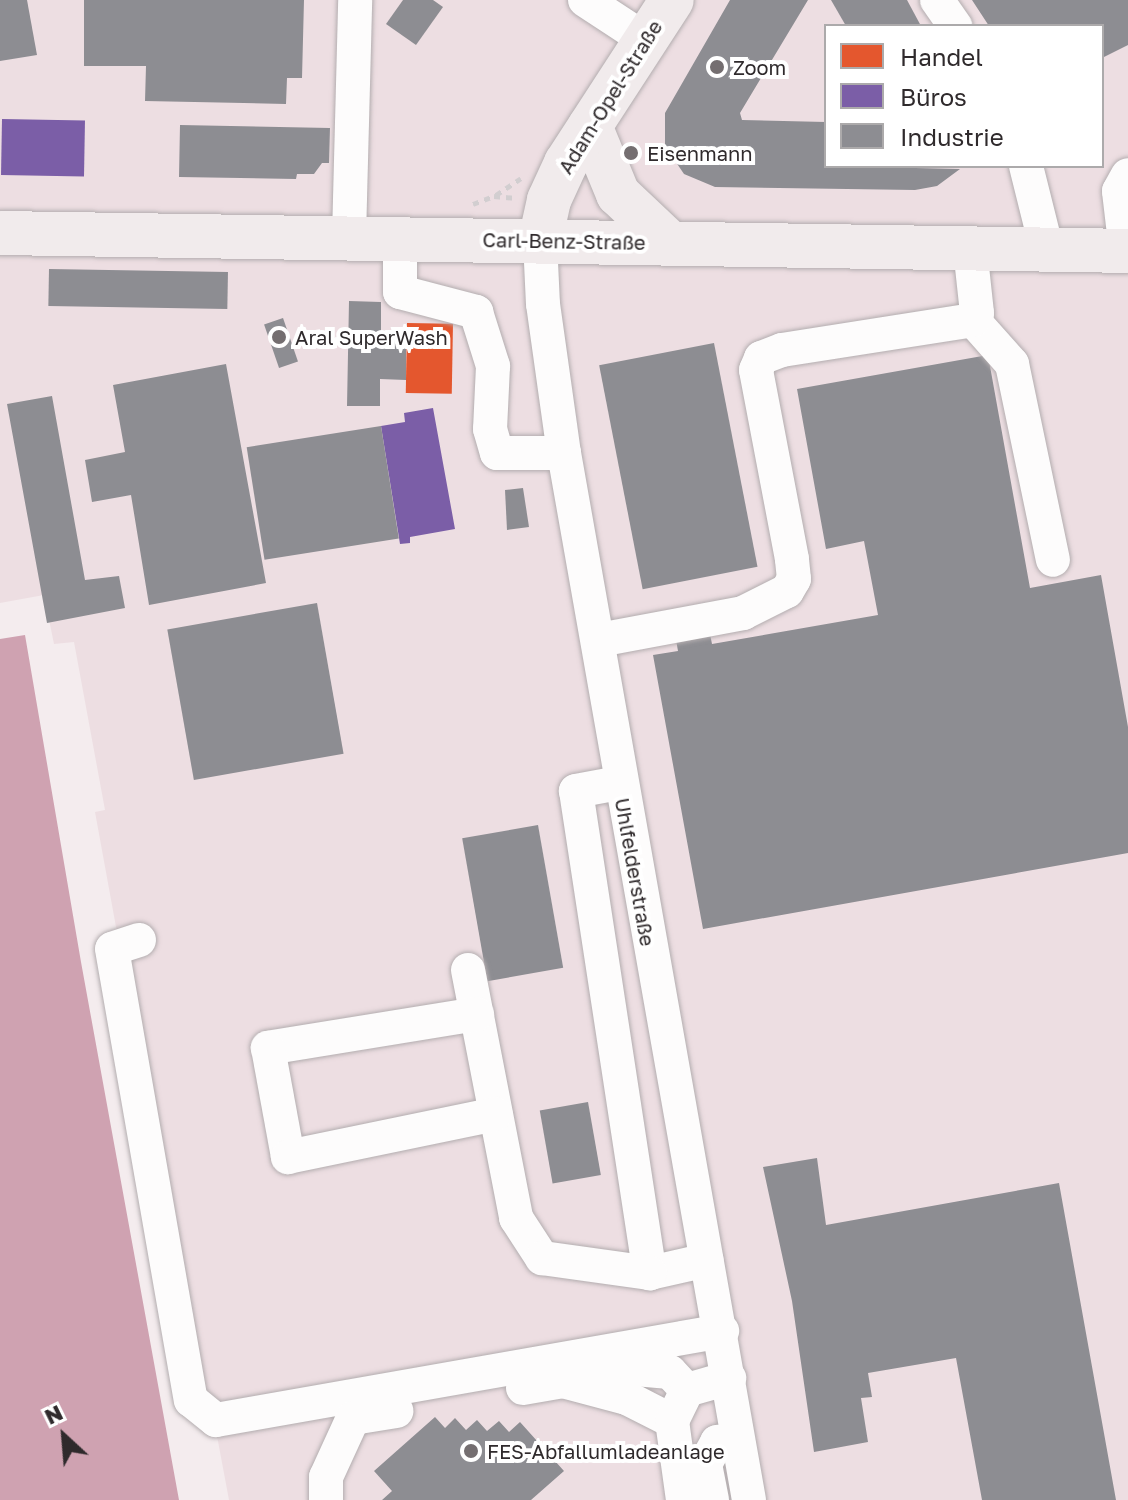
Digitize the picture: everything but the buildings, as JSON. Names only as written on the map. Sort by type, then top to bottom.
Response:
[{"type":"main road","name":"Adam-Opel-Straße","points":[[540,241],[557,182],[672,0]]},
{"type":"main road","points":[[590,126],[618,194],[670,243]]},
{"type":"main road","name":"Carl-Benz-Straße","points":[[0,233],[1127,251]]},
{"type":"street","points":[[349,237],[355,0]]},
{"type":"street","points":[[585,0],[646,40]]},
{"type":"street","points":[[937,0],[954,24]]},
{"type":"street","points":[[1026,168],[1047,250]]},
{"type":"street","points":[[1127,251],[1119,191],[1128,175]]},
{"type":"street","points":[[400,238],[400,292],[476,312],[493,366],[490,429],[497,453],[564,453]]},
{"type":"street","name":"Uhlfelderstraße","points":[[540,241],[543,304],[564,453],[599,640],[619,783],[722,1331],[749,1500]]},
{"type":"street","points":[[970,249],[977,313],[973,320]]},
{"type":"street","points":[[973,320],[1012,364],[1053,560]]},
{"type":"street","points":[[599,640],[743,613],[769,604],[791,586],[792,559],[756,370],[761,358],[782,350],[973,320]]},
{"type":"street","points":[[619,783],[576,791],[650,1273]]},
{"type":"street","points":[[139,940],[112,949],[191,1400],[216,1420],[722,1331]]},
{"type":"street","points":[[468,970],[516,1218],[542,1258],[650,1273],[707,1260]]},
{"type":"street","points":[[477,1014],[268,1048],[288,1157],[496,1114]]},
{"type":"street","points":[[326,1500],[326,1477],[353,1418],[635,1369],[670,1372],[687,1390]]},
{"type":"street","points":[[683,1500],[672,1421],[687,1390],[729,1378]]},
{"type":"street","points":[[563,1381],[627,1398],[672,1421]]},
{"type":"street","points":[[712,1500],[705,1464],[717,1442],[737,1440]]},
{"type":"shaded area","points":[[0,0],[1128,0],[1128,1500],[229,1500],[217,1436],[201,1392],[95,812],[105,810],[74,642],[54,644],[44,595],[0,603]]},
{"type":"shaded area","points":[[25,635],[179,1500],[0,1500],[0,639]]},
{"type":"place","name":"Zoom","points":[[717,67]]},
{"type":"place","name":"Eisenmann","points":[[631,153]]},
{"type":"place","name":"Aral SuperWash","points":[[279,337]]},
{"type":"place","name":"FES-Abfallumladeanlage","points":[[471,1451]]}]
